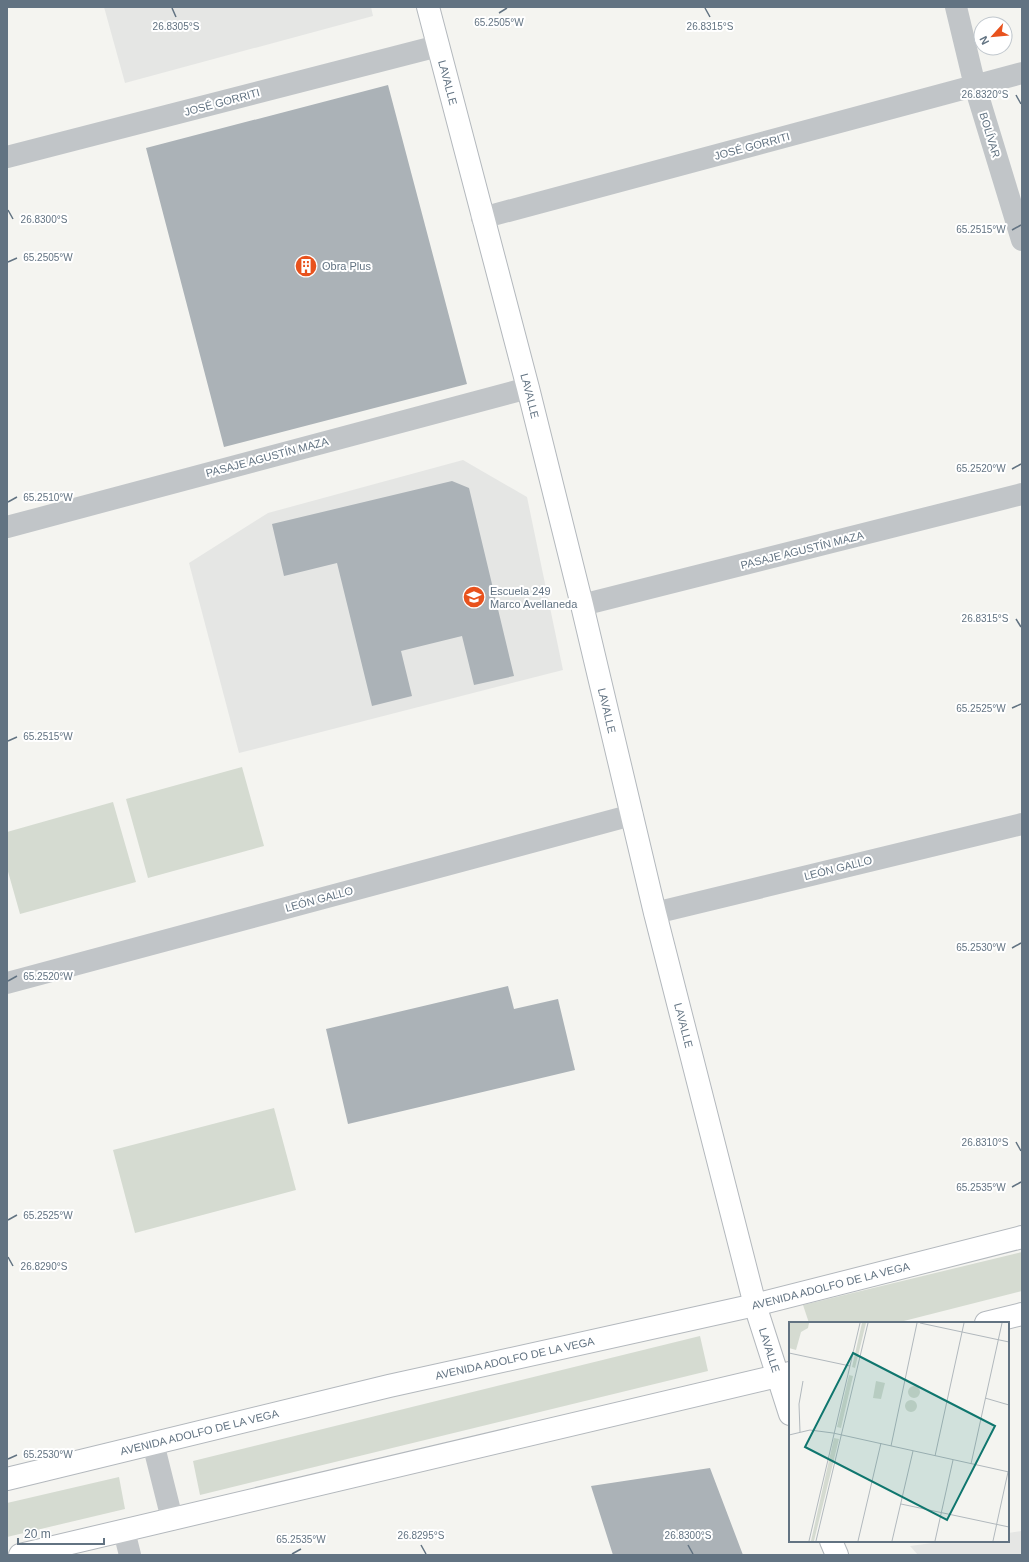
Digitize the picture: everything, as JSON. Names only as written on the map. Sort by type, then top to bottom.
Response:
[{"type":"main road","name":"LAVALLE","points":[[428,7],[482,218],[528,388],[582,605],[655,913],[755,1305],[784,1375],[789,1408]]},
{"type":"main road","name":"AVENIDA ADOLFO DE LA VEGA","points":[[7,1479],[389,1386],[755,1305],[1022,1237]]},
{"type":"main road","points":[[990,1322],[1022,1314]]},
{"type":"main road","points":[[20,1555],[784,1375]]},
{"type":"main road","points":[[831,1542],[837,1555]]},
{"type":"street","name":"BOLÍVAR","points":[[956,7],[975,86],[1022,240]]},
{"type":"street","name":"JOSÉ GORRITI","points":[[7,157],[438,46]]},
{"type":"street","name":"JOSÉ GORRITI","points":[[482,218],[1022,73]]},
{"type":"street","name":"PASAJE AGUSTÍN MAZA","points":[[7,527],[528,388]]},
{"type":"street","name":"PASAJE AGUSTÍN MAZA","points":[[582,605],[1022,494]]},
{"type":"street","name":"LEÓN GALLO","points":[[7,983],[632,815]]},
{"type":"street","name":"LEÓN GALLO","points":[[655,913],[1022,824]]},
{"type":"street","points":[[153,1443],[172,1519]]},
{"type":"street","points":[[124,1531],[130,1555]]},
{"type":"shaded area","points":[[104,7],[371,7],[373,16],[125,83]]},
{"type":"shaded area","points":[[463,460],[527,497],[563,670],[239,753],[189,563],[268,513]]},
{"type":"shaded area","points":[[242,767],[264,846],[148,878],[126,799]]},
{"type":"shaded area","points":[[113,802],[136,882],[20,914],[7,868],[7,832]]},
{"type":"shaded area","points":[[274,1108],[296,1190],[135,1233],[113,1150]]},
{"type":"shaded area","points":[[1022,1252],[1022,1291],[900,1322],[809,1322],[803,1305]]},
{"type":"shaded area","points":[[700,1336],[708,1371],[200,1495],[193,1461]]},
{"type":"shaded area","points":[[119,1477],[125,1509],[7,1537],[7,1503]]},
{"type":"shaded area","points":[[1022,1531],[1022,1555],[918,1555],[910,1546],[940,1542],[1009,1542],[1009,1533]]},
{"type":"building","name":"Obra Plus","points":[[388,85],[467,384],[224,447],[146,148]]},
{"type":"building","points":[[452,481],[469,488],[514,676],[474,685],[462,636],[401,651],[412,696],[372,706],[337,563],[284,576],[272,524]]},
{"type":"building","points":[[508,986],[514,1009],[558,999],[575,1070],[348,1124],[326,1029]]},
{"type":"building","points":[[710,1468],[743,1555],[613,1555],[591,1486]]},
{"type":"place","name":"Obra Plus","points":[[306,266]]},
{"type":"place","name":"Escuela 249 Marco Avellaneda","points":[[474,597]]}]
